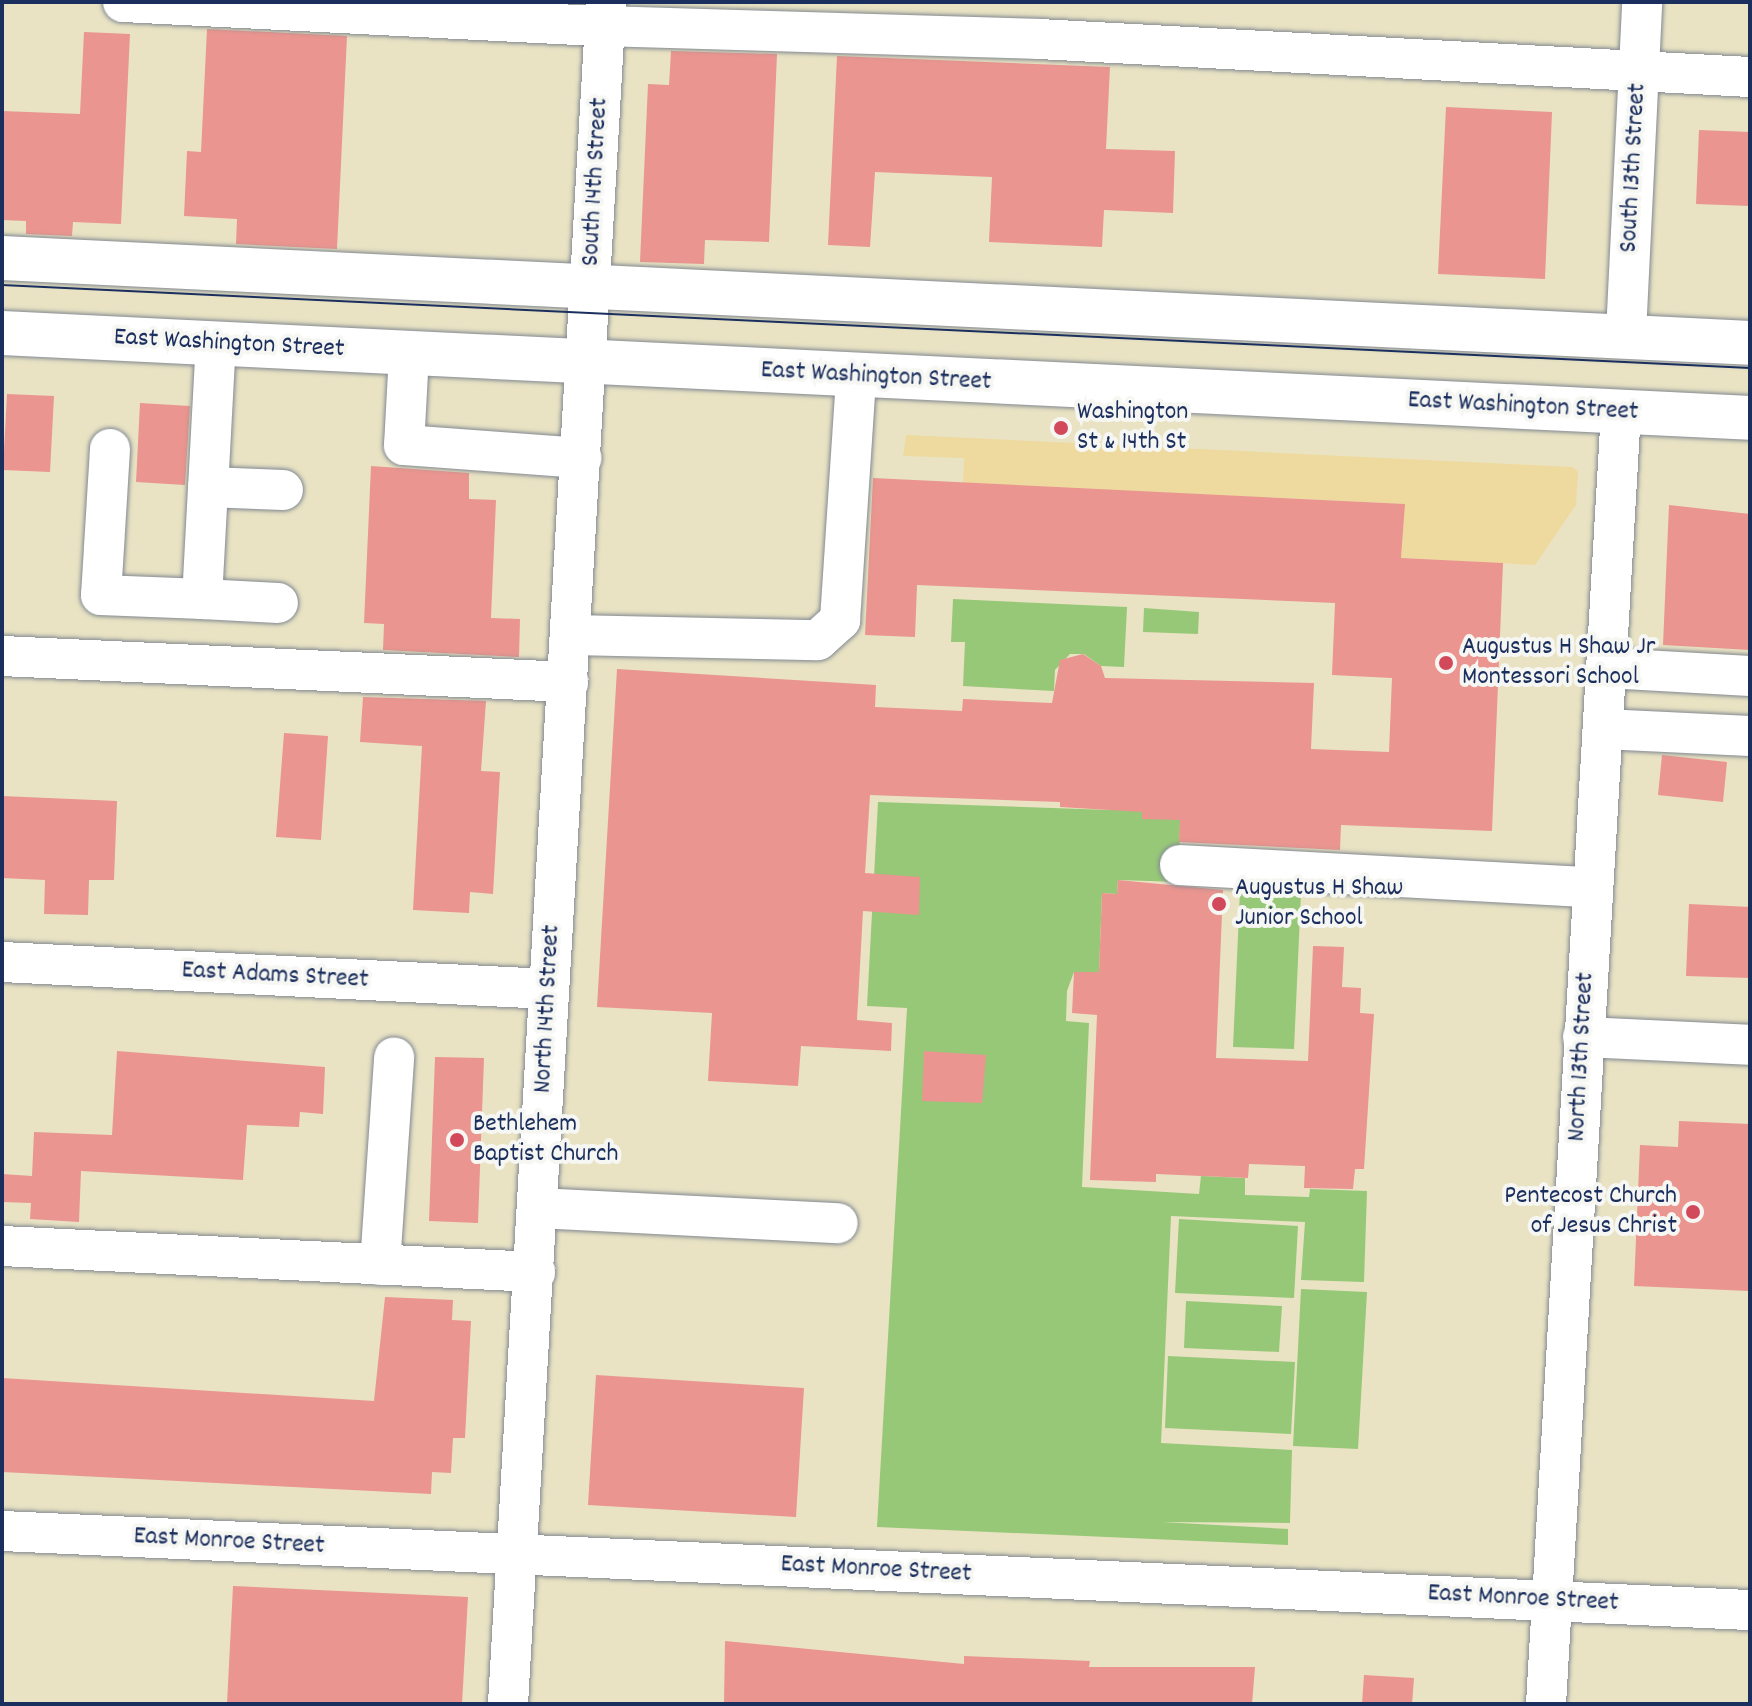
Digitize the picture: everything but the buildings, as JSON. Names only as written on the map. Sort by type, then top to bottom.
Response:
[{"type":"main road","points":[[2,258],[1626,334],[1750,343]]},
{"type":"main road","name":"East Washington Street","points":[[2,333],[1750,418]]},
{"type":"street","points":[[123,2],[606,14],[1750,77]]},
{"type":"street","name":"South 13th Street","points":[[1626,334],[1642,2]]},
{"type":"street","name":"South 14th Street","points":[[587,362],[606,14]]},
{"type":"street","points":[[202,599],[216,344]]},
{"type":"street","points":[[409,354],[404,445],[582,458]]},
{"type":"street","name":"North 14th Street","points":[[508,1704],[587,362]]},
{"type":"street","points":[[571,635],[818,640],[840,620],[856,376]]},
{"type":"street","name":"North 13th Street","points":[[1546,1704],[1621,411]]},
{"type":"street","points":[[110,449],[101,595],[278,603]]},
{"type":"street","points":[[208,487],[283,490]]},
{"type":"street","points":[[2,656],[568,682]]},
{"type":"street","points":[[1607,668],[1750,676]]},
{"type":"street","points":[[1603,729],[1750,736]]},
{"type":"street","points":[[1180,865],[1592,887]]},
{"type":"street","name":"East Adams Street","points":[[2,962],[548,989]]},
{"type":"street","points":[[1583,1037],[1750,1045]]},
{"type":"street","points":[[380,1265],[394,1057]]},
{"type":"street","points":[[538,1208],[838,1223]]},
{"type":"street","points":[[2,1246],[535,1272]]},
{"type":"street","name":"East Monroe Street","points":[[2,1531],[1750,1610]]},
{"type":"green space","points":[[953,599],[1127,607],[1124,667],[1101,666],[1084,654],[1070,654],[1055,670],[1054,691],[963,686],[965,642],[951,642]]},
{"type":"green space","points":[[1144,608],[1199,612],[1198,634],[1143,632]]},
{"type":"green space","points":[[1112,770],[1180,820],[1179,882],[1118,880],[1117,894],[1102,893],[1099,972],[1074,972],[1067,991],[1066,1021],[1089,1023],[1082,1187],[1199,1194],[1201,1176],[1245,1178],[1245,1195],[1309,1197],[1310,1189],[1367,1191],[1364,1282],[1301,1280],[1305,1222],[1171,1216],[1161,1443],[1292,1450],[1290,1523],[1162,1522],[1288,1529],[1288,1545],[877,1527],[907,1008],[867,1006],[878,802],[1110,810]]},
{"type":"green space","points":[[1240,891],[1301,893],[1294,1049],[1233,1047]]},
{"type":"green space","points":[[1179,1219],[1298,1226],[1294,1298],[1175,1293]]},
{"type":"green space","points":[[1301,1289],[1367,1292],[1358,1449],[1293,1446]]},
{"type":"green space","points":[[1186,1301],[1282,1306],[1279,1352],[1184,1348]]},
{"type":"green space","points":[[1168,1356],[1295,1362],[1291,1434],[1165,1428]]},
{"type":"sand","points":[[906,435],[1573,467],[1578,472],[1576,505],[1535,565],[1401,558],[1405,504],[963,483],[964,458],[903,456]]},
{"type":"tram line","points":[[2,285],[1750,368]]},
{"type":"place","name":"Washington St & 14th St","points":[[1061,428]]},
{"type":"place","name":"Augustus H Shaw Jr Montessori School","points":[[1446,663]]},
{"type":"place","name":"Augustus H Shaw Junior School","points":[[1219,904]]},
{"type":"place","name":"Bethlehem Baptist Church","points":[[457,1140]]},
{"type":"place","name":"Pentecost Church of Jesus Christ","points":[[1693,1212]]}]
